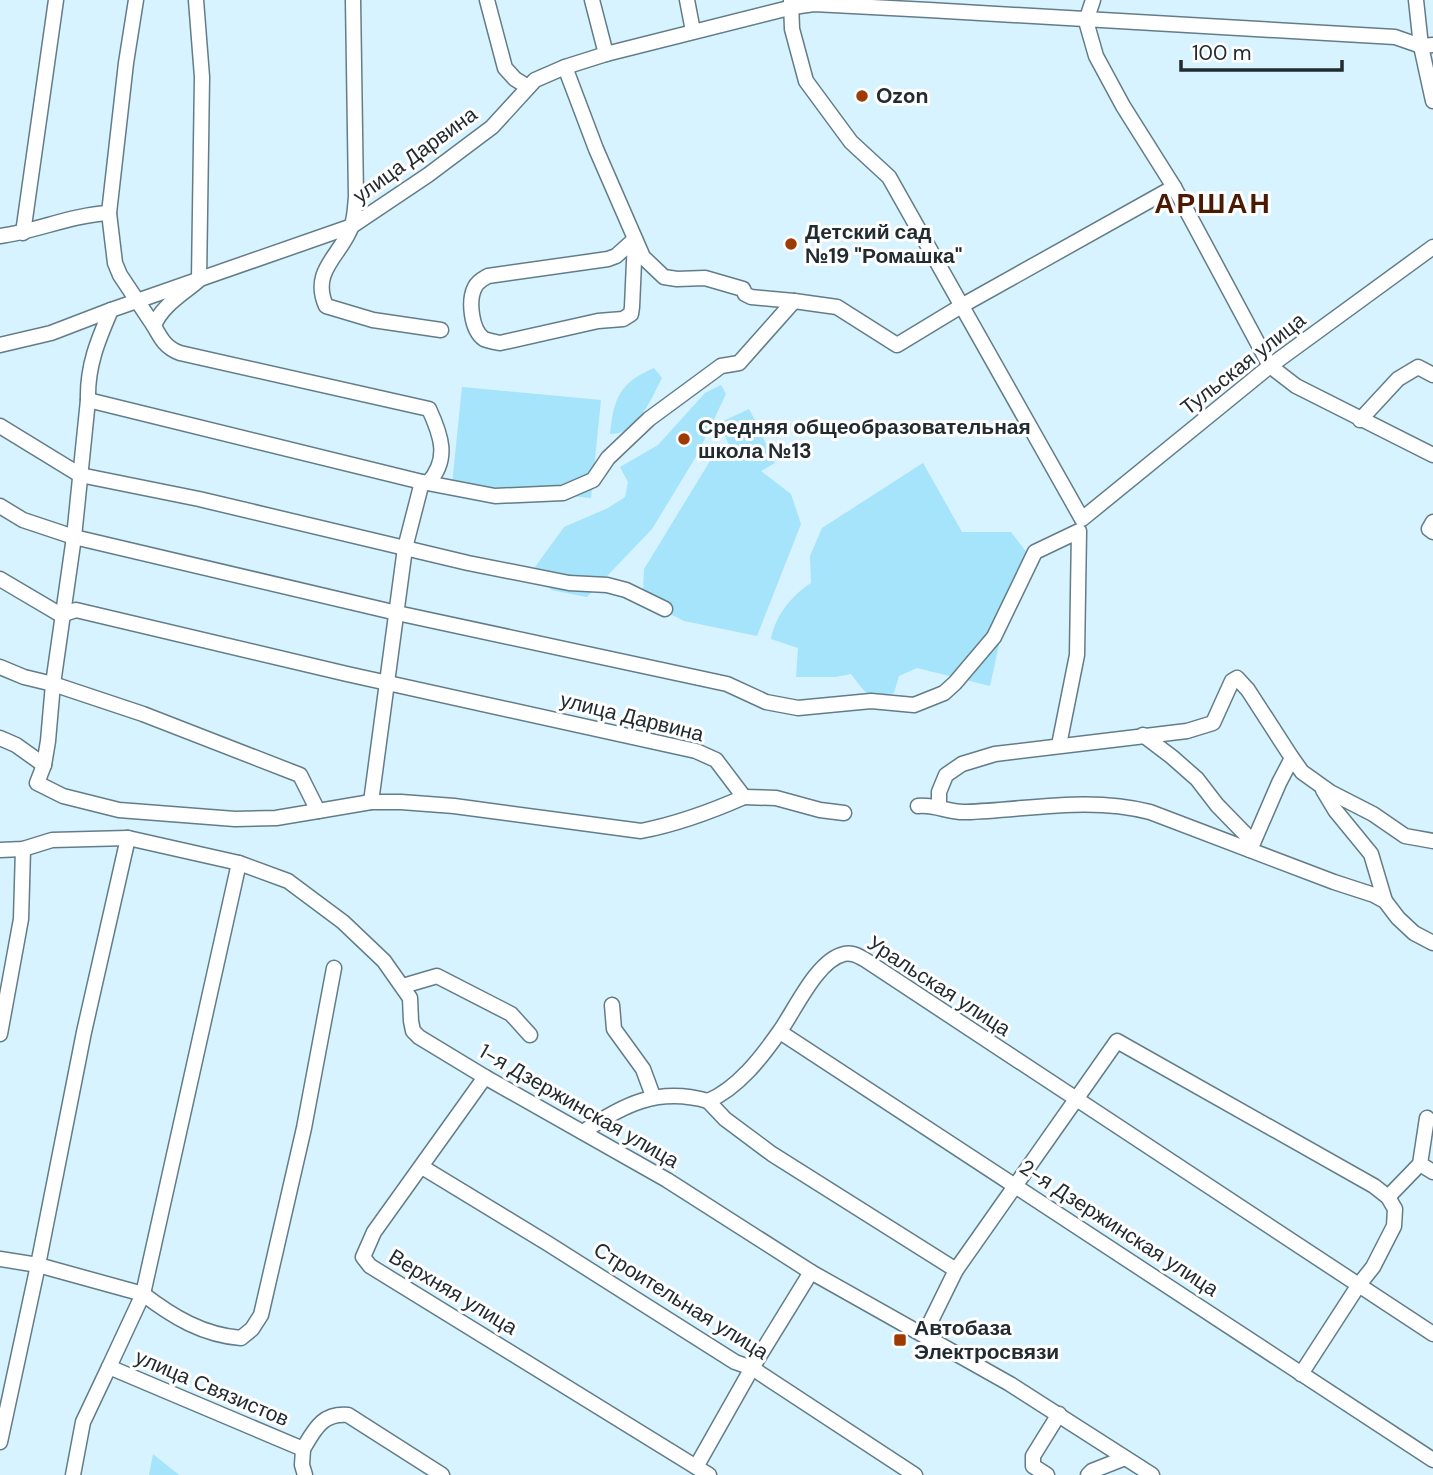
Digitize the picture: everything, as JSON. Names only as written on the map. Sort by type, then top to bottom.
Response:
[{"type":"street","points":[[23,233],[56,0]]},
{"type":"street","points":[[136,0],[125,63],[109,213],[116,263],[124,284],[163,342],[171,350],[180,353],[429,409],[440,432],[442,445],[436,475],[425,482],[405,548],[371,802]]},
{"type":"street","points":[[196,0],[202,77],[199,280]]},
{"type":"street","points":[[353,0],[356,197],[352,226],[325,270],[321,290],[326,306],[373,320],[441,330]]},
{"type":"street","points":[[487,0],[505,68],[515,79],[528,87]]},
{"type":"street","points":[[592,0],[606,54]]},
{"type":"street","points":[[687,0],[693,31]]},
{"type":"street","points":[[1093,0],[1086,21],[1096,56],[1123,106],[1174,187],[1270,366],[1296,386],[1433,455]]},
{"type":"street","points":[[1416,0],[1427,46],[1433,102]]},
{"type":"street","points":[[792,4],[792,29],[806,81],[851,142],[889,177],[963,305],[1080,525],[1077,654],[1059,745]]},
{"type":"street","name":"улица Дарвина","points":[[0,345],[51,333],[352,226],[428,175],[492,127],[535,80],[565,67],[792,4],[931,5],[1086,21],[1395,37],[1427,46]]},
{"type":"street","points":[[565,67],[596,149],[643,257],[664,277],[705,278],[743,289],[745,294],[751,297],[837,307],[897,345],[1174,187]]},
{"type":"street","points":[[0,236],[23,233],[83,214],[109,213]]},
{"type":"street","points":[[635,239],[631,314],[623,320],[598,321],[500,343],[485,339],[479,333],[472,310],[472,298],[482,279],[608,259],[616,256],[635,239]]},
{"type":"street","name":"Тульская улица","points":[[1080,525],[1270,366],[1433,247]]},
{"type":"street","name":"улица Дарвина","points":[[154,326],[157,317],[199,280]]},
{"type":"street","points":[[88,400],[425,482],[495,496],[562,493],[593,480],[608,458],[649,419],[721,366],[739,363],[794,301]]},
{"type":"street","points":[[111,310],[90,364],[74,537],[61,615],[48,741],[44,765],[37,783],[63,796],[119,810],[235,819],[275,818],[371,802],[454,806],[641,831],[669,826],[744,797],[776,797],[820,810],[844,813]]},
{"type":"street","points":[[1360,420],[1398,379],[1418,367],[1433,375]]},
{"type":"street","points":[[0,426],[80,475],[200,499],[405,548],[569,583],[607,585],[626,590],[665,609]]},
{"type":"street","points":[[0,506],[23,520],[74,537],[397,613],[727,684],[766,702],[798,708],[871,701],[914,705],[944,693],[956,683],[994,637],[1035,552],[1080,525]]},
{"type":"street","points":[[1433,522],[1429,529],[1433,532]]},
{"type":"street","points":[[0,579],[61,615]]},
{"type":"street","name":"улица Дарвина","points":[[61,615],[76,610],[696,751],[716,760],[744,797]]},
{"type":"street","points":[[0,667],[221,743],[300,775],[318,811]]},
{"type":"street","points":[[939,807],[939,792],[946,775],[962,764],[995,754],[1187,731],[1213,723],[1232,681],[1237,678],[1248,690],[1303,772],[1321,786],[1373,814],[1405,836],[1433,841]]},
{"type":"street","points":[[1143,736],[1197,779],[1252,846]]},
{"type":"street","points":[[0,738],[16,745],[44,765]]},
{"type":"street","points":[[1252,846],[1292,758]]},
{"type":"street","points":[[1321,786],[1335,810],[1371,854],[1385,901],[1414,933],[1433,943]]},
{"type":"street","points":[[918,806],[939,807],[961,813],[1083,804],[1134,808],[1252,846],[1385,901]]},
{"type":"street","points":[[0,1442],[84,1032],[128,838]]},
{"type":"street","name":"1-я Дзержинская улица","points":[[0,850],[23,849],[52,840],[128,838],[239,863],[288,881],[343,922],[384,961],[410,998],[413,1031],[485,1077],[716,1209],[811,1272],[1059,1414],[1152,1475]]},
{"type":"street","points":[[0,1034],[21,919],[23,849]]},
{"type":"street","points":[[109,1367],[143,1294],[239,863]]},
{"type":"street","name":"Уральская улица","points":[[708,1101],[734,1088],[780,1032],[814,976],[841,954],[851,953],[864,959],[1433,1334]]},
{"type":"street","points":[[0,1259],[38,1265],[143,1294],[170,1314],[222,1336],[241,1338],[252,1329],[261,1315],[290,1191],[334,968]]},
{"type":"street","points":[[403,986],[437,976],[511,1014],[530,1035]]},
{"type":"street","points":[[612,1005],[614,1029],[643,1069],[653,1096]]},
{"type":"street","name":"2-я Дзержинская улица","points":[[780,1032],[1433,1460]]},
{"type":"street","points":[[924,1335],[956,1270],[1117,1041],[1374,1186],[1388,1197],[1395,1209],[1394,1226],[1382,1254],[1301,1374]]},
{"type":"street","name":"Верхняя улица","points":[[485,1077],[374,1232],[363,1257],[370,1266],[702,1471]]},
{"type":"street","points":[[583,1132],[608,1115],[653,1096],[708,1101],[725,1119],[772,1154],[956,1270]]},
{"type":"street","points":[[1388,1197],[1427,1168],[1427,1118]]},
{"type":"street","name":"Строительная улица","points":[[422,1167],[735,1362],[752,1368],[915,1475]]},
{"type":"street","points":[[702,1471],[752,1368],[811,1272]]},
{"type":"street","name":"улица Связистов","points":[[73,1475],[83,1422],[109,1367],[303,1449],[302,1465],[305,1475]]},
{"type":"street","points":[[303,1449],[315,1429],[325,1420],[335,1414],[348,1415],[442,1475]]},
{"type":"street","points":[[1047,1475],[1032,1466],[1033,1456],[1059,1414]]},
{"type":"street","points":[[1088,1475],[1125,1458]]},
{"type":"shaded area","points":[[654,368],[662,378],[642,414],[628,429],[610,434],[620,393],[633,380]]},
{"type":"shaded area","points":[[721,385],[726,394],[697,455],[652,529],[587,597],[551,590],[535,567],[564,527],[608,508],[625,497],[628,482],[620,467],[658,445],[705,393]]},
{"type":"shaded area","points":[[462,387],[601,400],[591,498],[452,484]]},
{"type":"shaded area","points":[[749,409],[758,426],[731,440],[758,427],[775,463],[761,471],[791,494],[801,524],[757,636],[684,621],[651,604],[643,591],[644,569],[710,461],[722,456],[734,456],[719,423]]},
{"type":"shaded area","points":[[923,463],[962,532],[1011,532],[1030,557],[1007,608],[990,686],[917,668],[899,676],[894,693],[879,697],[864,691],[851,674],[836,677],[796,677],[798,648],[771,639],[776,622],[785,607],[811,583],[810,556],[822,528]]},
{"type":"shaded area","points":[[153,1454],[179,1475],[149,1475]]},
{"type":"place","name":"Ozon","points":[[862,96]]},
{"type":"place","name":"Детский сад №19 \"Ромашка\"","points":[[791,244]]},
{"type":"place","name":"Средняя общеобразовательная школа №13","points":[[684,439]]},
{"type":"place","name":"Автобаза Электросвязи","points":[[900,1340]]},
{"type":"district","name":"АРШАН","points":[[1213,203]]}]
